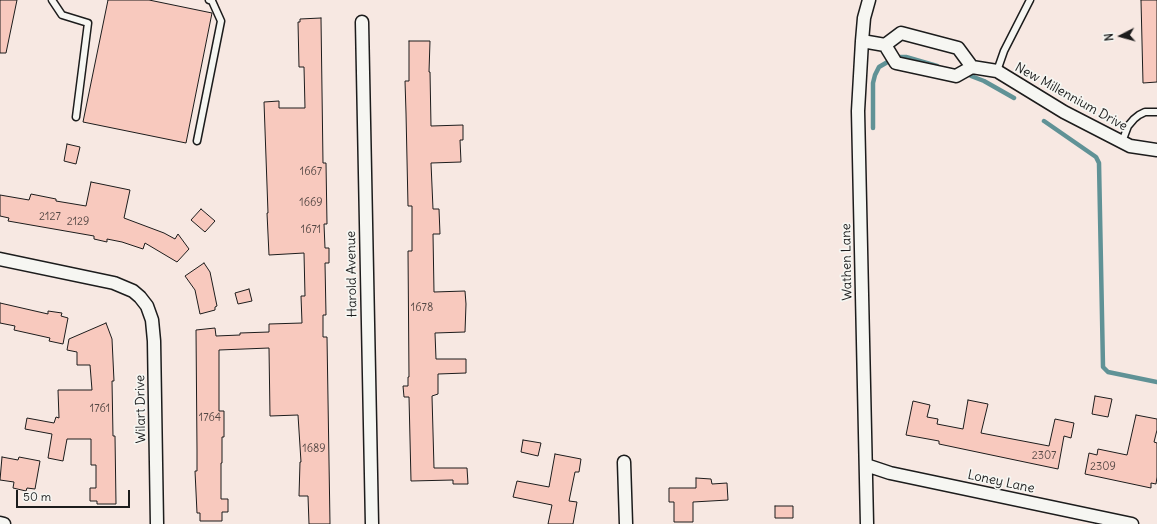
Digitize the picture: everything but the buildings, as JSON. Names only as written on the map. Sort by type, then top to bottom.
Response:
[{"type":"street","name":"Wathen Lane","points":[[867,524],[858,111],[864,18],[869,0]]},
{"type":"street","name":"Harold Avenue","points":[[362,22],[372,524]]},
{"type":"street","points":[[862,41],[885,45],[901,33],[958,48],[972,67],[956,76],[896,63],[885,45]]},
{"type":"street","name":"New Millennium Drive","points":[[972,67],[997,71],[1064,112],[1130,146],[1157,150]]},
{"type":"street","name":"Wilart Drive","points":[[0,259],[114,283],[133,291],[147,306],[152,320],[154,341],[157,524]]},
{"type":"street","points":[[624,462],[626,524]]},
{"type":"street","name":"Loney Lane","points":[[866,465],[890,473],[1132,524]]},
{"type":"street","points":[[0,523],[4,524]]},
{"type":"lane","points":[[52,0],[62,15],[88,23],[76,117]]},
{"type":"lane","points":[[197,141],[221,21],[212,1],[208,0]]},
{"type":"lane","points":[[997,71],[1004,52],[1030,0]]},
{"type":"lane","points":[[1122,142],[1128,126],[1138,115],[1145,112],[1157,112]]},
{"type":"waterway","points":[[898,57],[906,57],[937,66]]},
{"type":"waterway","points":[[873,128],[873,83],[875,75],[879,67],[891,60]]},
{"type":"waterway","points":[[971,76],[984,81],[1014,98]]},
{"type":"waterway","points":[[1044,121],[1096,157],[1099,163],[1103,367],[1108,372],[1157,382]]}]
